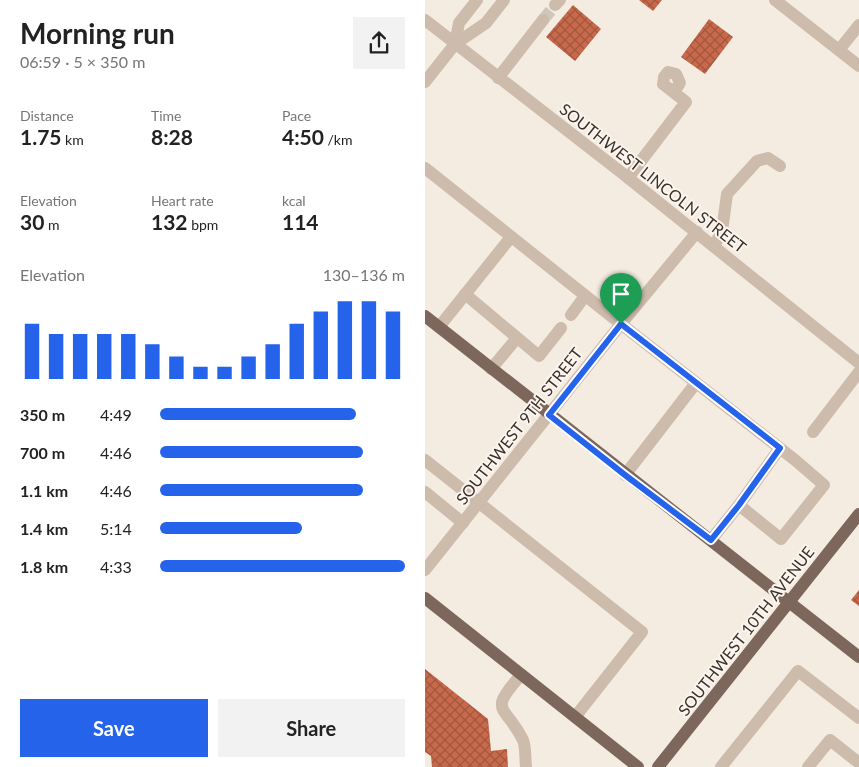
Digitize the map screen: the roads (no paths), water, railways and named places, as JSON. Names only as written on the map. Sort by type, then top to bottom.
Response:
[{"type":"main road","points":[[425,316],[859,657]]},
{"type":"main road","name":"SOUTHWEST 10TH AVENUE","points":[[658,767],[859,514]]},
{"type":"main road","points":[[425,598],[638,767]]},
{"type":"street","points":[[455,44],[459,23],[477,0]]},
{"type":"street","points":[[425,82],[455,44],[486,23],[504,0]]},
{"type":"street","points":[[775,0],[859,66]]},
{"type":"street","name":"SOUTHWEST LINCOLN STREET","points":[[425,20],[697,232],[859,363]]},
{"type":"street","points":[[498,78],[543,20]]},
{"type":"street","points":[[839,50],[859,25]]},
{"type":"street","points":[[628,178],[687,102],[673,92]]},
{"type":"street","points":[[714,246],[722,231],[727,194],[757,161],[768,158],[780,166]]},
{"type":"street","points":[[425,168],[780,448],[824,485],[781,539],[739,505]]},
{"type":"street","name":"SOUTHWEST 9TH STREET","points":[[425,570],[621,324],[697,232]]},
{"type":"street","points":[[439,327],[511,237]]},
{"type":"street","points":[[465,294],[539,356],[561,328]]},
{"type":"street","points":[[571,315],[585,296]]},
{"type":"street","points":[[491,369],[517,338]]},
{"type":"street","points":[[813,432],[859,372]]},
{"type":"street","points":[[625,475],[696,383]]},
{"type":"street","points":[[711,540],[780,448]]},
{"type":"street","points":[[425,460],[642,632],[575,718]]},
{"type":"street","points":[[427,498],[463,523]]},
{"type":"street","points":[[721,767],[798,671],[859,718]]},
{"type":"street","points":[[521,675],[503,697],[502,702],[503,712],[524,742],[526,767]]},
{"type":"street","points":[[812,766],[830,740],[859,764]]},
{"type":"tunnel","points":[[543,20],[555,5]]}]
